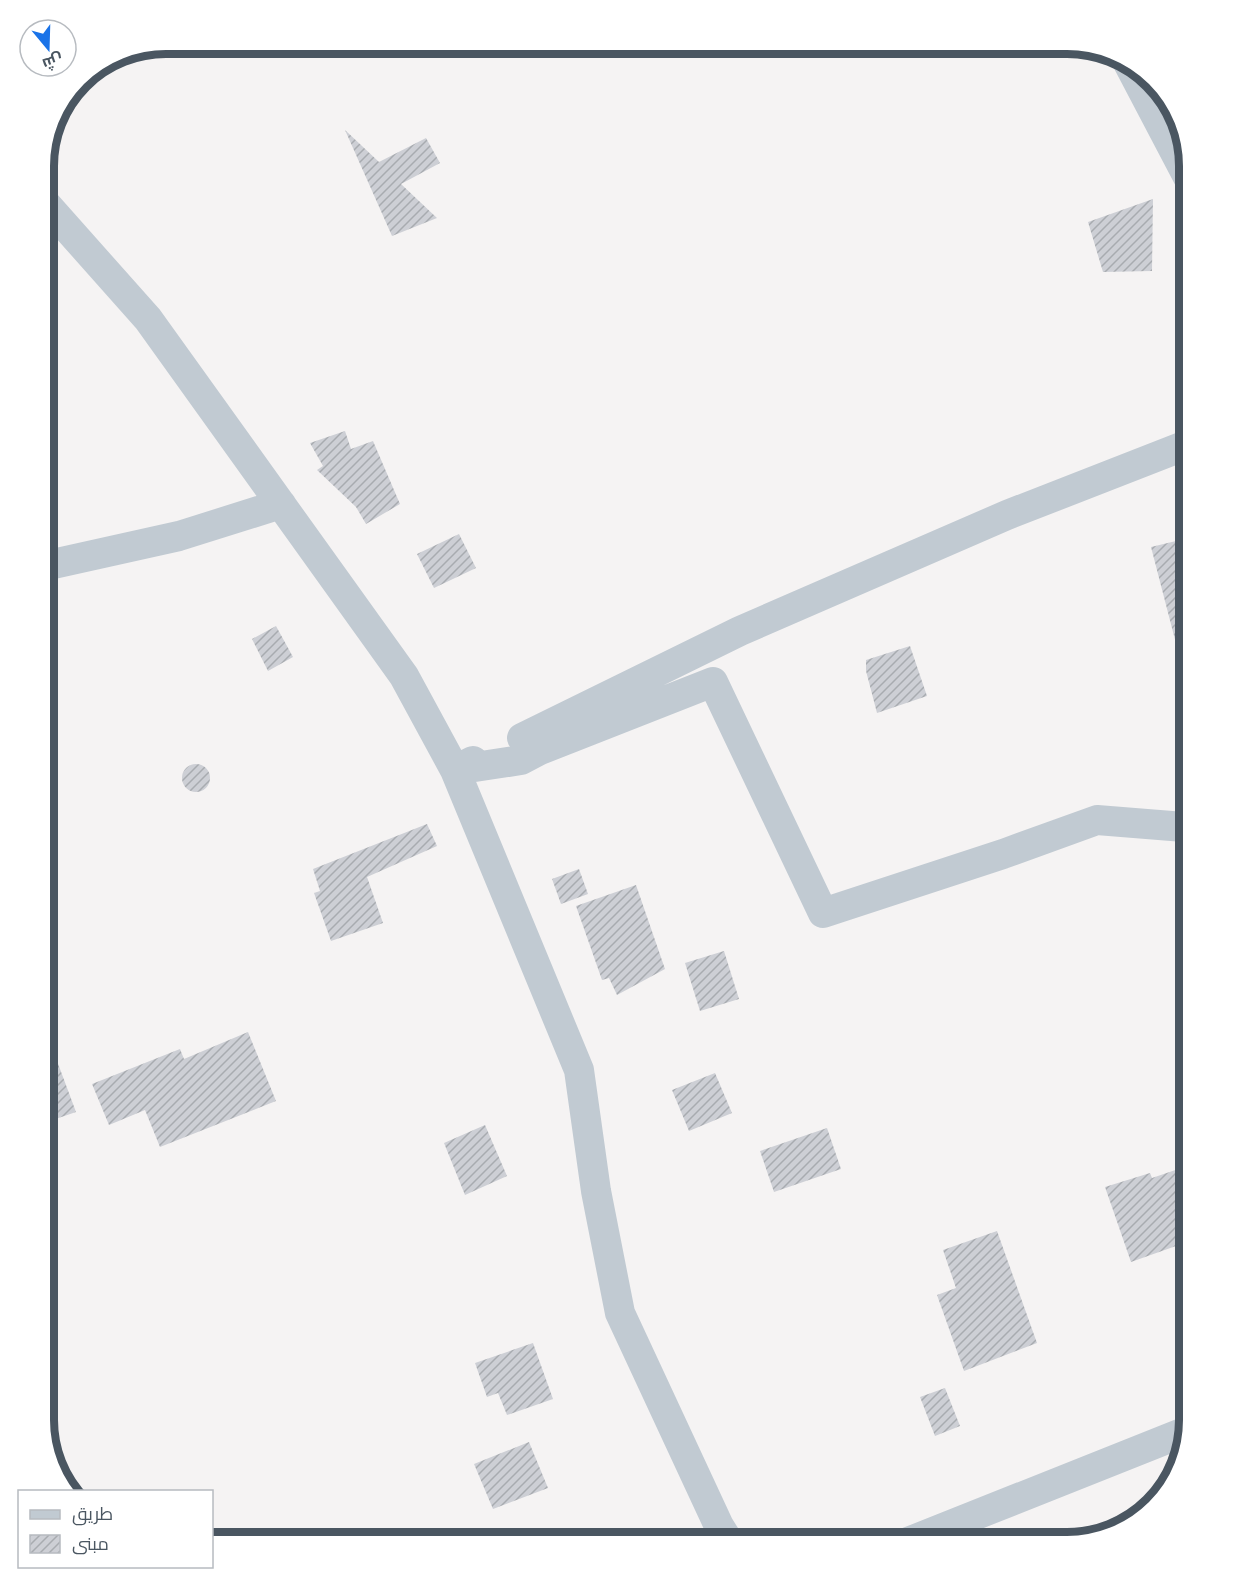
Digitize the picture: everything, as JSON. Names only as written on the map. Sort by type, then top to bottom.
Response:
[{"type":"street","points":[[1137,79],[1178,156]]},
{"type":"street","points":[[54,213],[148,319],[404,676],[455,770],[579,1070],[596,1191],[620,1313],[723,1532]]},
{"type":"street","points":[[455,770],[741,631],[1007,515],[1179,448]]},
{"type":"street","points":[[54,564],[179,536],[281,504]]},
{"type":"street","points":[[455,770],[521,760],[540,750],[713,682],[824,913],[1003,855],[1097,820],[1179,827]]},
{"type":"street","points":[[934,1532],[1178,1434]]},
{"type":"building","points":[[345,130],[379,162],[426,138],[440,163],[401,184],[437,218],[392,236]]},
{"type":"building","points":[[1153,199],[1152,271],[1103,272],[1088,222]]},
{"type":"building","points":[[345,431],[351,449],[373,441],[400,504],[366,524],[356,507],[317,470],[323,466],[310,443]]},
{"type":"building","points":[[459,534],[476,568],[434,588],[417,554]]},
{"type":"building","points":[[1176,541],[1179,552],[1179,655],[1151,547]]},
{"type":"building","points":[[276,626],[293,657],[268,671],[252,639]]},
{"type":"building","points":[[910,646],[927,696],[877,713],[866,671],[866,660]]},
{"type":"building","points":[[196,764],[206,768],[210,778],[206,788],[196,792],[186,788],[182,778],[186,768]]},
{"type":"building","points":[[427,824],[437,846],[367,877],[383,923],[331,941],[314,893],[320,891],[313,869]]},
{"type":"building","points":[[579,869],[588,894],[561,904],[552,879]]},
{"type":"building","points":[[636,885],[665,969],[617,995],[609,978],[602,980],[576,906]]},
{"type":"building","points":[[724,951],[739,999],[700,1011],[685,963]]},
{"type":"building","points":[[248,1032],[276,1101],[160,1147],[145,1110],[109,1125],[92,1084],[180,1049],[184,1059]]},
{"type":"building","points":[[54,1053],[76,1112],[54,1120]]},
{"type":"building","points":[[715,1073],[732,1113],[689,1131],[672,1090]]},
{"type":"building","points":[[485,1125],[507,1176],[465,1195],[444,1143]]},
{"type":"building","points":[[827,1128],[841,1169],[774,1192],[760,1151]]},
{"type":"building","points":[[1179,1169],[1179,1245],[1131,1262],[1105,1187],[1150,1173],[1152,1178]]},
{"type":"building","points":[[997,1231],[1037,1343],[964,1371],[937,1295],[956,1288],[943,1250]]},
{"type":"building","points":[[533,1343],[553,1399],[507,1415],[498,1393],[487,1397],[475,1363]]},
{"type":"building","points":[[945,1388],[960,1426],[935,1436],[920,1397]]},
{"type":"building","points":[[529,1442],[548,1488],[493,1509],[474,1464]]}]
